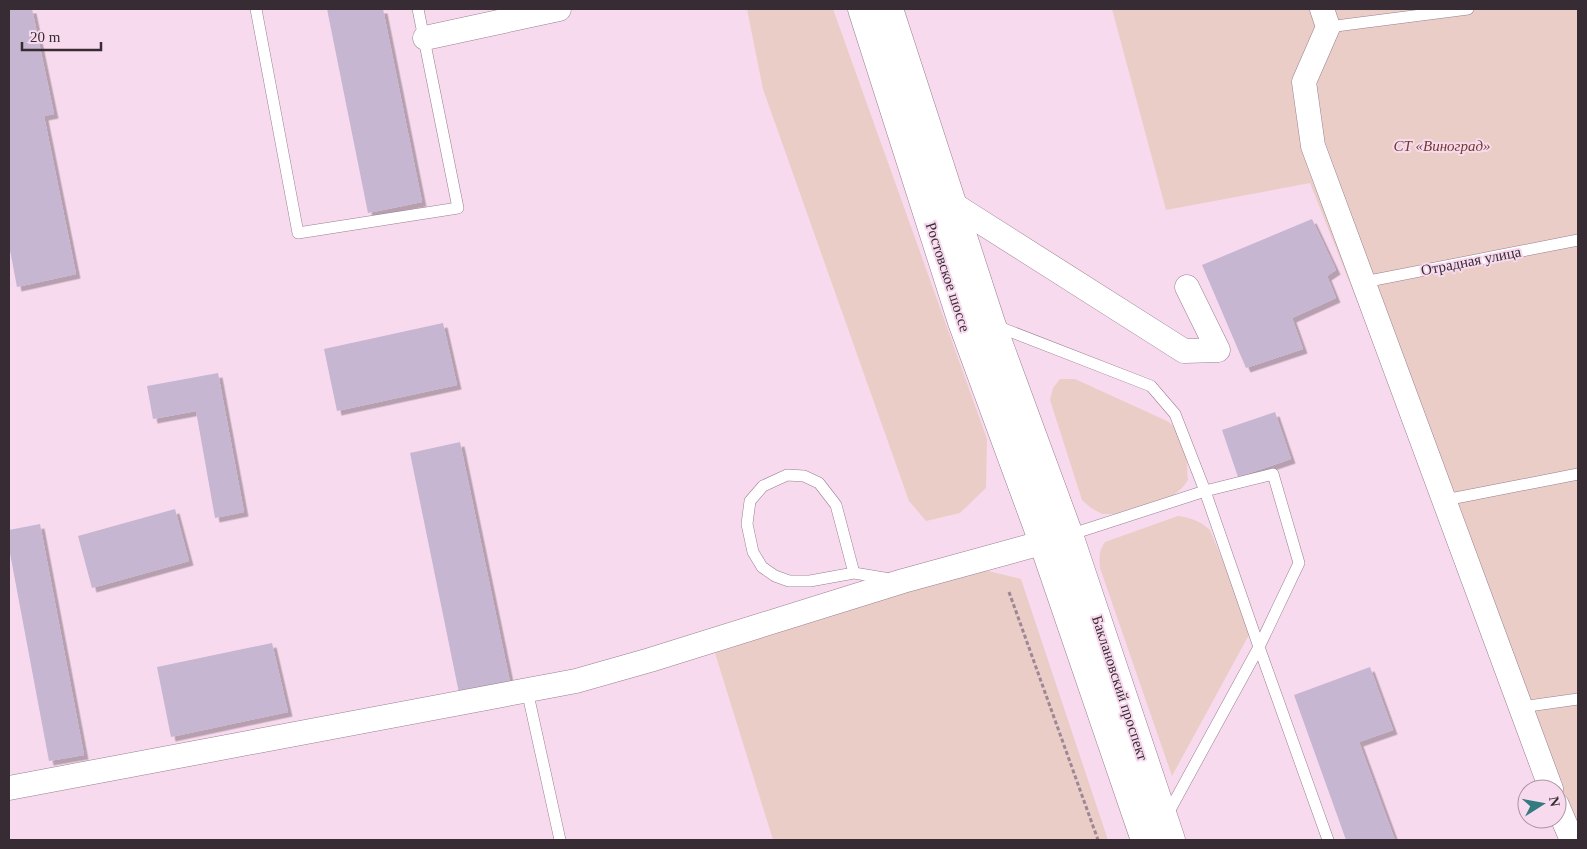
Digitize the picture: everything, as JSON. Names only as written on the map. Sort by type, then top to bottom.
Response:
[{"type":"main road","name":"Ростовское шоссе","points":[[862,9],[962,322],[1043,542]]},
{"type":"main road","name":"Ростовское шоссе","points":[[889,9],[991,324],[1069,535]]},
{"type":"main road","name":"Баклановский проспект","points":[[1069,535],[1168,831]]},
{"type":"main road","name":"Баклановский проспект","points":[[1043,542],[1145,840]]},
{"type":"street","points":[[425,38],[559,9]]},
{"type":"street","points":[[1325,18],[1304,82],[1313,146],[1547,779]]},
{"type":"street","points":[[952,203],[1184,351],[1218,350],[1186,287]]},
{"type":"street","points":[[9,788],[576,681],[650,660],[903,581],[1069,535]]},
{"type":"street","points":[[1567,828],[1572,840]]},
{"type":"lane","points":[[256,9],[298,232],[458,208],[418,9]]},
{"type":"lane","points":[[1325,18],[1468,9]]},
{"type":"lane","name":"Отрадная улица","points":[[1364,282],[1578,240]]},
{"type":"lane","points":[[991,324],[1151,386],[1174,414],[1205,491],[1328,840]]},
{"type":"lane","points":[[1069,535],[1205,491],[1273,474],[1299,563],[1168,831]]},
{"type":"lane","points":[[1445,500],[1578,474]]},
{"type":"lane","points":[[854,573],[836,505],[819,483],[804,476],[787,475],[763,486],[750,501],[747,524],[753,552],[762,567],[775,576],[789,581],[810,581],[854,573],[903,581]]},
{"type":"lane","points":[[527,690],[560,840]]},
{"type":"lane","points":[[1521,707],[1578,699]]},
{"type":"path","points":[[1009,592],[1098,840]]},
{"type":"green space","points":[[747,9],[833,9],[987,439],[986,488],[960,513],[926,521],[909,501],[763,89]]},
{"type":"green space","name":"СТ «Виноград»","points":[[1112,9],[1578,9],[1578,840],[1559,840],[1555,829],[1567,829],[1567,779],[1542,779],[1310,183],[1166,210]]},
{"type":"green space","points":[[1060,379],[1075,379],[1167,421],[1174,427],[1185,447],[1188,480],[1183,487],[1174,495],[1114,514],[1102,514],[1091,508],[1082,500],[1050,400],[1053,388]]},
{"type":"green space","points":[[1178,516],[1196,520],[1210,530],[1249,624],[1250,633],[1172,776],[1100,568],[1100,557],[1105,542]]},
{"type":"green space","points":[[976,568],[1021,579],[1108,840],[773,840],[715,653]]},
{"type":"building","points":[[9,9],[32,9],[54,114],[44,116],[76,274],[17,287],[9,245]]},
{"type":"building","points":[[327,9],[383,9],[422,202],[368,213]]},
{"type":"building","points":[[1312,219],[1336,270],[1327,276],[1336,298],[1292,318],[1303,349],[1246,368],[1202,265]]},
{"type":"building","points":[[443,323],[457,385],[337,411],[324,349]]},
{"type":"building","points":[[218,373],[244,512],[215,518],[196,411],[153,419],[147,386]]},
{"type":"building","points":[[1275,412],[1291,459],[1238,477],[1222,430]]},
{"type":"building","points":[[460,442],[510,682],[459,693],[410,453]]},
{"type":"building","points":[[175,509],[189,561],[92,588],[78,536]]},
{"type":"building","points":[[40,524],[84,755],[49,761],[9,548],[9,530]]},
{"type":"building","points":[[272,643],[288,712],[171,737],[157,667]]},
{"type":"building","points":[[1370,667],[1393,730],[1359,742],[1395,840],[1346,840],[1294,695]]}]
